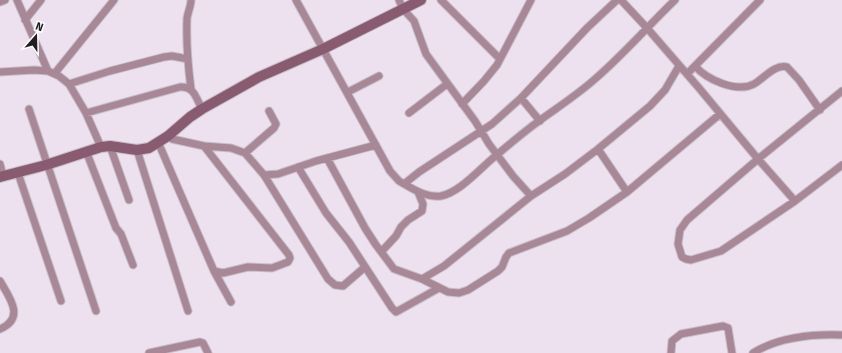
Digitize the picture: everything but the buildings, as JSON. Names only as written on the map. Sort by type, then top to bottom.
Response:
[{"type":"street","points":[[0,2],[5,0]]},
{"type":"street","points":[[17,0],[25,20],[51,72]]},
{"type":"street","points":[[25,20],[41,0]]},
{"type":"street","points":[[51,72],[114,0]]},
{"type":"street","points":[[191,0],[190,9],[187,16],[188,59],[191,89],[202,109]]},
{"type":"street","points":[[296,0],[348,92],[390,171],[399,181],[418,192],[439,196],[448,194],[540,121],[566,104],[596,79],[675,0]]},
{"type":"street","points":[[0,164],[2,177],[106,146],[138,150],[149,148],[168,136],[202,109],[259,77],[323,49],[401,5],[421,0]]},
{"type":"street","points":[[441,0],[500,59]]},
{"type":"street","points":[[462,104],[484,81],[500,59],[531,0]]},
{"type":"street","points":[[404,184],[419,172],[492,124],[521,98],[587,28],[617,0]]},
{"type":"street","points":[[621,0],[687,74],[795,201]]},
{"type":"street","points":[[687,74],[760,0]]},
{"type":"street","points":[[401,5],[414,21],[426,54],[446,84],[475,121],[480,131],[513,176],[531,196]]},
{"type":"street","points":[[70,84],[110,71],[164,57],[172,56],[188,59]]},
{"type":"street","points":[[422,279],[444,266],[531,196],[598,150],[650,106],[665,90],[679,66]]},
{"type":"street","points":[[695,66],[702,74],[712,80],[744,87],[754,84],[776,68],[784,66],[799,80],[820,110]]},
{"type":"street","points":[[0,72],[34,70],[51,72],[70,84],[106,146],[129,200]]},
{"type":"street","points":[[348,92],[379,76]]},
{"type":"street","points":[[409,113],[446,84]]},
{"type":"street","points":[[86,113],[180,87],[187,87],[191,89]]},
{"type":"street","points":[[841,95],[758,159],[687,220],[680,230],[678,238],[678,244],[682,257],[691,260],[721,251],[795,201],[842,165]]},
{"type":"street","points":[[521,98],[540,121]]},
{"type":"street","points":[[29,109],[46,165],[96,311]]},
{"type":"street","points":[[245,153],[270,132],[276,124],[269,111]]},
{"type":"street","points":[[327,158],[365,228],[394,269],[422,279],[448,292],[459,293],[468,290],[498,272],[509,253],[566,231],[589,218],[627,192],[720,114]]},
{"type":"street","points":[[168,136],[172,139],[204,146],[232,148],[245,153],[264,175],[328,279],[335,285],[342,286],[365,267]]},
{"type":"street","points":[[158,142],[214,271],[231,302]]},
{"type":"street","points":[[264,175],[278,174],[327,158],[376,145]]},
{"type":"street","points":[[204,146],[289,254],[290,258],[288,262],[272,268],[248,267],[223,273],[214,271]]},
{"type":"street","points":[[138,150],[188,311]]},
{"type":"street","points":[[598,150],[627,192]]},
{"type":"street","points":[[86,151],[116,228],[121,234],[133,264]]},
{"type":"street","points":[[298,167],[326,213],[350,242],[396,312],[439,288]]},
{"type":"street","points":[[18,173],[61,301]]},
{"type":"street","points":[[382,251],[408,220],[422,211],[423,204],[418,192]]},
{"type":"street","points":[[0,281],[12,302],[15,311],[13,318],[0,329]]},
{"type":"street","points":[[670,353],[672,341],[681,334],[723,326],[728,328],[732,353]]},
{"type":"street","points":[[753,353],[770,344],[794,339],[821,335],[842,335]]},
{"type":"street","points":[[149,353],[200,342],[203,343],[208,353]]}]
